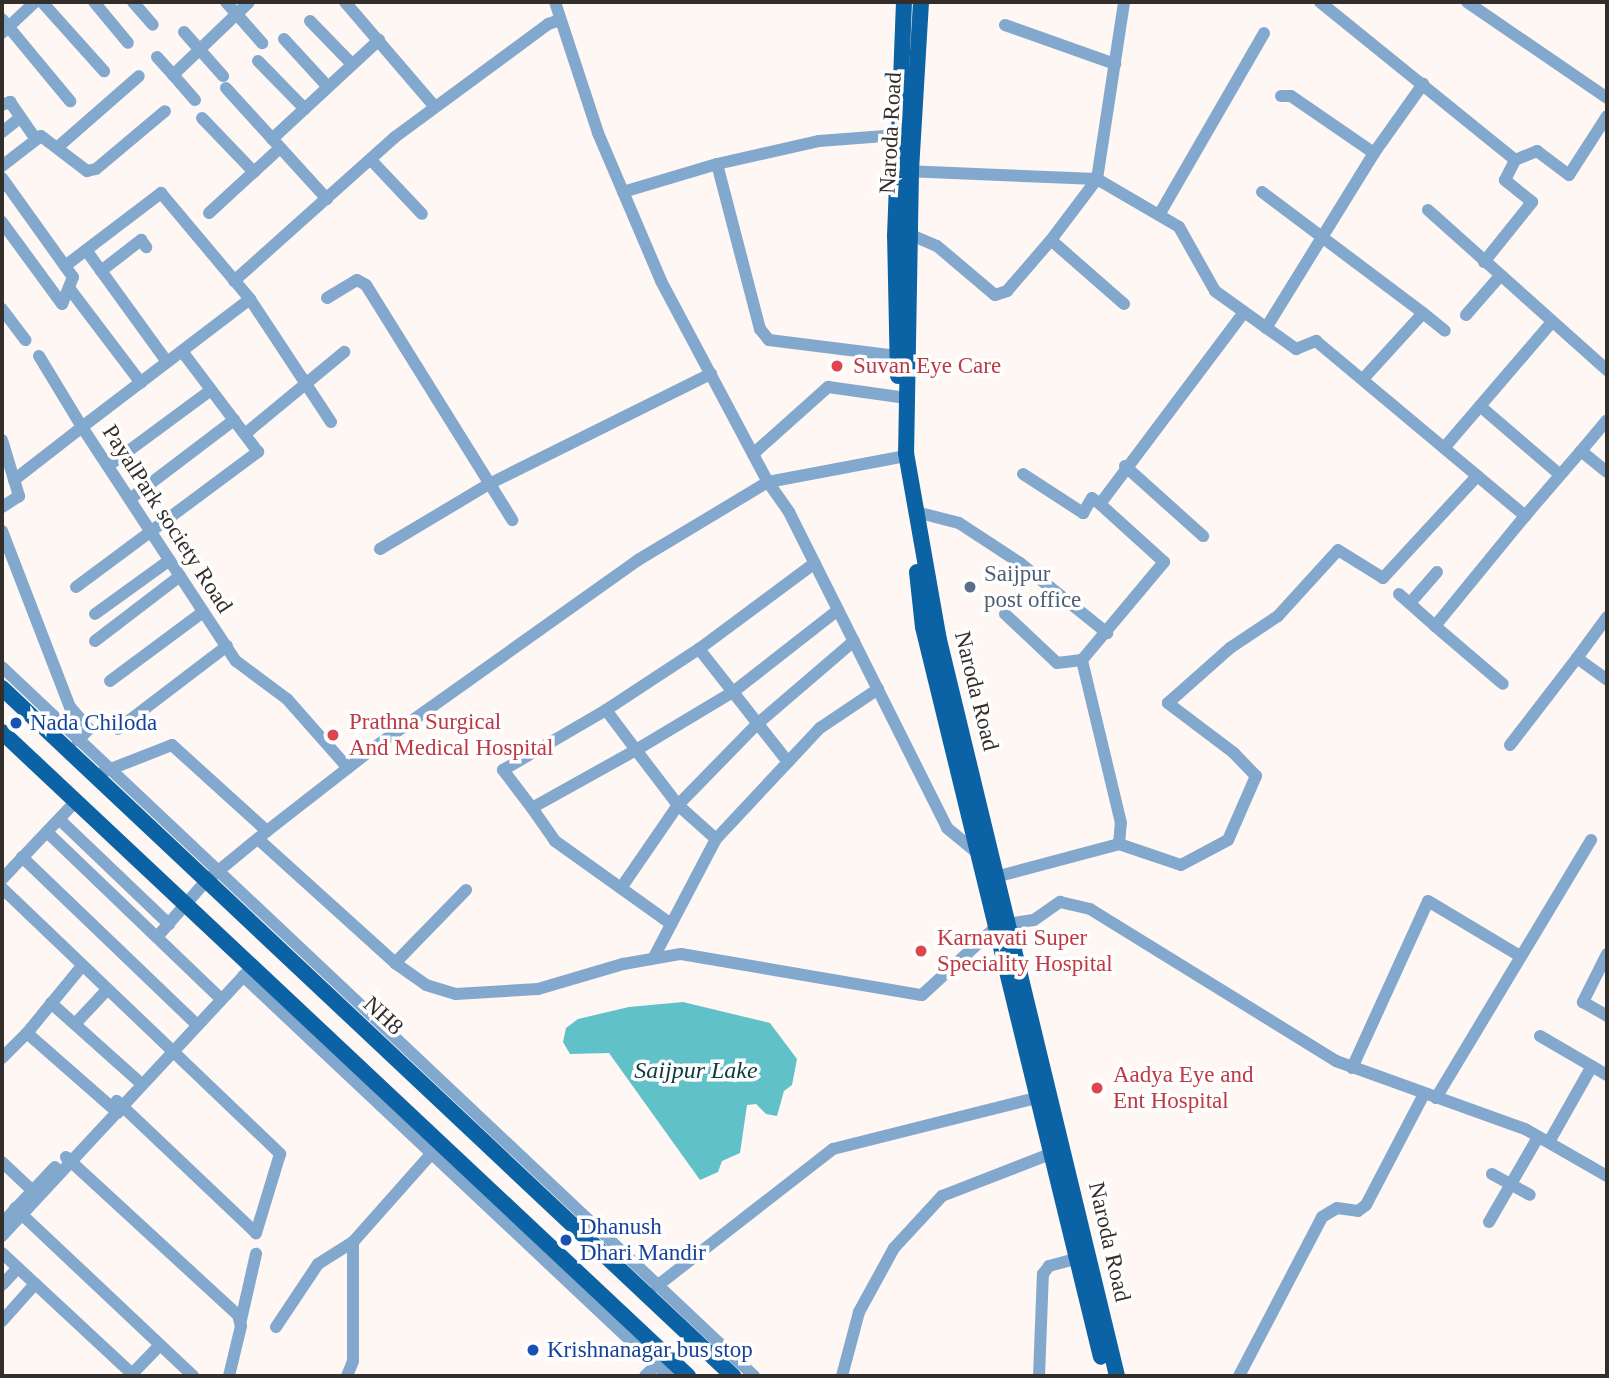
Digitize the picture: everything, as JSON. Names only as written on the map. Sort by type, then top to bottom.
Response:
[{"type":"main road","name":"Naroda Road","points":[[904,2],[898,135],[911,234],[903,457],[916,512],[939,640],[999,876],[1004,924],[1040,1097],[1106,1376]]},
{"type":"main road","name":"Naroda Road","points":[[921,2],[904,171],[897,356],[903,457],[923,627],[981,856],[1004,924],[1117,1376]]},
{"type":"main road","name":"NH8","points":[[2,688],[101,773],[733,1376]]},
{"type":"main road","points":[[2,732],[187,905],[247,971],[610,1312],[688,1376]]},
{"type":"street","points":[[35,2],[4,26],[70,101]]},
{"type":"street","points":[[42,2],[104,71]]},
{"type":"street","points":[[133,2],[153,25]]},
{"type":"street","points":[[226,2],[262,43]]},
{"type":"street","points":[[173,75],[249,2]]},
{"type":"street","points":[[345,2],[435,107]]},
{"type":"street","points":[[555,2],[623,192],[661,281],[768,482],[815,563],[947,828],[981,856]]},
{"type":"street","points":[[911,234],[937,246],[995,295],[1007,291],[1051,240],[1097,179],[1124,2]]},
{"type":"street","points":[[1320,2],[1515,160]]},
{"type":"street","points":[[1467,2],[1607,99]]},
{"type":"street","points":[[97,3],[128,43]]},
{"type":"street","points":[[234,281],[435,107],[548,24],[560,20]]},
{"type":"street","points":[[310,21],[352,64]]},
{"type":"street","points":[[1005,25],[1115,64]]},
{"type":"street","points":[[184,32],[276,143],[327,199]]},
{"type":"street","points":[[1158,215],[1264,33]]},
{"type":"street","points":[[284,39],[328,87]]},
{"type":"street","points":[[209,213],[254,172],[305,108],[379,40]]},
{"type":"street","points":[[157,57],[195,100]]},
{"type":"street","points":[[258,61],[305,108]]},
{"type":"street","points":[[59,146],[139,76]]},
{"type":"street","points":[[1266,328],[1324,240],[1374,153],[1423,84]]},
{"type":"street","points":[[1281,96],[1291,96],[1374,153]]},
{"type":"street","points":[[2,105],[10,102],[35,138]]},
{"type":"street","points":[[2,166],[41,136],[59,146],[87,171],[96,169],[165,111]]},
{"type":"street","points":[[1484,261],[1532,202],[1504,180],[1515,160],[1537,151],[1569,175],[1607,116]]},
{"type":"street","points":[[2,131],[20,118]]},
{"type":"street","points":[[202,118],[254,172]]},
{"type":"street","points":[[623,192],[717,164],[819,141],[898,135]]},
{"type":"street","points":[[371,160],[422,214]]},
{"type":"street","points":[[717,164],[760,329],[769,340],[897,356]]},
{"type":"street","points":[[904,171],[1097,179],[1179,227],[1215,292],[1296,349],[1316,341],[1525,516]]},
{"type":"street","points":[[2,178],[73,277],[62,304],[2,222]]},
{"type":"street","points":[[1262,192],[1445,331]]},
{"type":"street","points":[[65,266],[161,193],[250,299],[331,422]]},
{"type":"street","points":[[1428,210],[1607,370]]},
{"type":"street","points":[[101,271],[143,243],[126,220]]},
{"type":"street","points":[[1051,240],[1124,304]]},
{"type":"street","points":[[86,250],[167,362]]},
{"type":"street","points":[[1466,315],[1500,276]]},
{"type":"street","points":[[327,298],[357,280],[366,285],[512,520]]},
{"type":"street","points":[[69,288],[141,383]]},
{"type":"street","name":"PayalPark society Road","points":[[250,299],[82,428],[236,661],[287,699],[348,768]]},
{"type":"street","points":[[2,309],[25,340]]},
{"type":"street","points":[[1101,504],[1125,466],[1244,312]]},
{"type":"street","points":[[1363,379],[1423,313]]},
{"type":"street","points":[[1444,447],[1552,322]]},
{"type":"street","points":[[76,587],[153,533],[258,452],[182,351]]},
{"type":"street","points":[[244,434],[304,382],[344,352]]},
{"type":"street","points":[[14,480],[82,428],[39,356]]},
{"type":"street","points":[[380,549],[489,484],[710,374]]},
{"type":"street","points":[[753,454],[828,387],[852,387],[899,397]]},
{"type":"street","points":[[108,466],[211,390]]},
{"type":"street","points":[[1480,406],[1559,474]]},
{"type":"street","points":[[130,499],[234,420]]},
{"type":"street","points":[[1435,625],[1607,420]]},
{"type":"street","points":[[2,440],[19,496],[2,507]]},
{"type":"street","points":[[1581,451],[1607,472]]},
{"type":"street","points":[[156,937],[211,877],[348,768],[638,560],[768,482],[903,457]]},
{"type":"street","points":[[1125,466],[1203,536]]},
{"type":"street","points":[[1006,614],[1058,663],[1082,660],[1164,562],[1092,498],[1083,513],[1023,474]]},
{"type":"street","points":[[999,876],[1119,844],[1181,865],[1228,840],[1256,776],[1234,753],[1168,703],[1230,648],[1278,616],[1338,550],[1383,578],[1477,476]]},
{"type":"street","points":[[916,512],[959,523],[1020,563],[1107,633]]},
{"type":"street","points":[[2,531],[70,707],[89,729],[78,740]]},
{"type":"street","points":[[95,614],[170,560]]},
{"type":"street","points":[[671,924],[555,841],[502,770],[606,710],[699,649],[815,563]]},
{"type":"street","points":[[1410,603],[1437,572]]},
{"type":"street","points":[[95,640],[180,576]]},
{"type":"street","points":[[1399,594],[1503,684]]},
{"type":"street","points":[[531,808],[733,692],[838,610]]},
{"type":"street","points":[[110,681],[203,612]]},
{"type":"street","points":[[1510,745],[1607,617]]},
{"type":"street","points":[[621,888],[678,805],[756,725],[854,641]]},
{"type":"street","points":[[118,729],[227,646]]},
{"type":"street","points":[[699,649],[756,725],[788,762]]},
{"type":"street","points":[[1577,658],[1607,680]]},
{"type":"street","points":[[1082,660],[1121,823],[1119,844]]},
{"type":"street","points":[[2,667],[78,740],[101,773],[172,745],[394,963],[426,985],[456,994],[538,989],[654,957],[681,954],[922,995],[1004,924],[1034,919],[1060,902],[1090,909],[1352,1068],[1544,1140],[1607,1176]]},
{"type":"street","points":[[654,957],[716,839],[820,728],[878,689]]},
{"type":"street","points":[[606,710],[678,805],[716,839]]},
{"type":"street","points":[[2,879],[75,802]]},
{"type":"street","points":[[60,820],[169,924]]},
{"type":"street","points":[[47,832],[221,999]]},
{"type":"street","points":[[1244,1375],[1322,1217],[1337,1208],[1358,1211],[1366,1205],[1430,1096],[1591,841]]},
{"type":"street","points":[[22,857],[197,1025]]},
{"type":"street","points":[[211,877],[754,1376]]},
{"type":"street","points":[[2,888],[169,1054],[280,1154],[256,1233],[118,1107],[27,1033]]},
{"type":"street","points":[[394,963],[466,890]]},
{"type":"street","points":[[1352,1068],[1428,901],[1520,956]]},
{"type":"street","points":[[1607,954],[1583,1002],[1607,1016]]},
{"type":"street","points":[[2,1058],[27,1033],[82,966]]},
{"type":"street","points":[[2,1223],[36,1194],[247,971],[431,1154],[610,1312],[668,1376]]},
{"type":"street","points":[[75,1024],[107,991]]},
{"type":"street","points":[[51,1003],[137,1080]]},
{"type":"street","points":[[1540,1036],[1607,1075]]},
{"type":"street","points":[[118,1107],[137,1080],[159,1058],[169,1054]]},
{"type":"street","points":[[1489,1222],[1511,1184],[1544,1140],[1592,1066]]},
{"type":"street","points":[[657,1286],[833,1149],[1040,1097]]},
{"type":"street","points":[[842,1376],[859,1312],[894,1248],[942,1196],[1053,1153]]},
{"type":"street","points":[[276,1327],[318,1264],[353,1242],[431,1154]]},
{"type":"street","points":[[69,1159],[241,1320]]},
{"type":"street","points":[[2,1162],[36,1194]]},
{"type":"street","points":[[1492,1174],[1530,1195]]},
{"type":"street","points":[[2,1236],[19,1211]]},
{"type":"street","points":[[19,1211],[193,1376]]},
{"type":"street","points":[[347,1376],[353,1361],[353,1242]]},
{"type":"street","points":[[2,1253],[132,1374],[160,1345]]},
{"type":"street","points":[[229,1376],[256,1254]]},
{"type":"street","points":[[1039,1376],[1043,1274],[1049,1266],[1078,1258]]},
{"type":"street","points":[[2,1285],[18,1268]]},
{"type":"street","points":[[2,1321],[35,1284]]},
{"type":"street","points":[[645,1376],[656,1365]]},
{"type":"water","name":"Saijpur Lake","points":[[683,1002],[770,1023],[797,1059],[792,1085],[784,1091],[777,1116],[766,1114],[756,1104],[747,1105],[740,1153],[722,1161],[718,1172],[700,1180],[609,1053],[570,1054],[563,1042],[566,1028],[578,1019],[629,1007]]},
{"type":"place","name":"Suvan Eye Care","points":[[837,366]]},
{"type":"place","name":"Saijpur post office","points":[[970,587]]},
{"type":"place","name":"Nada Chiloda","points":[[16,723]]},
{"type":"place","name":"Prathna Surgical And Medical Hospital","points":[[333,735]]},
{"type":"place","name":"Karnavati Super Speciality Hospital","points":[[921,951]]},
{"type":"place","name":"Aadya Eye and Ent Hospital","points":[[1097,1088]]},
{"type":"place","name":"Dhanush Dhari Mandir","points":[[566,1240]]},
{"type":"place","name":"Krishnanagar bus stop","points":[[533,1350]]}]
